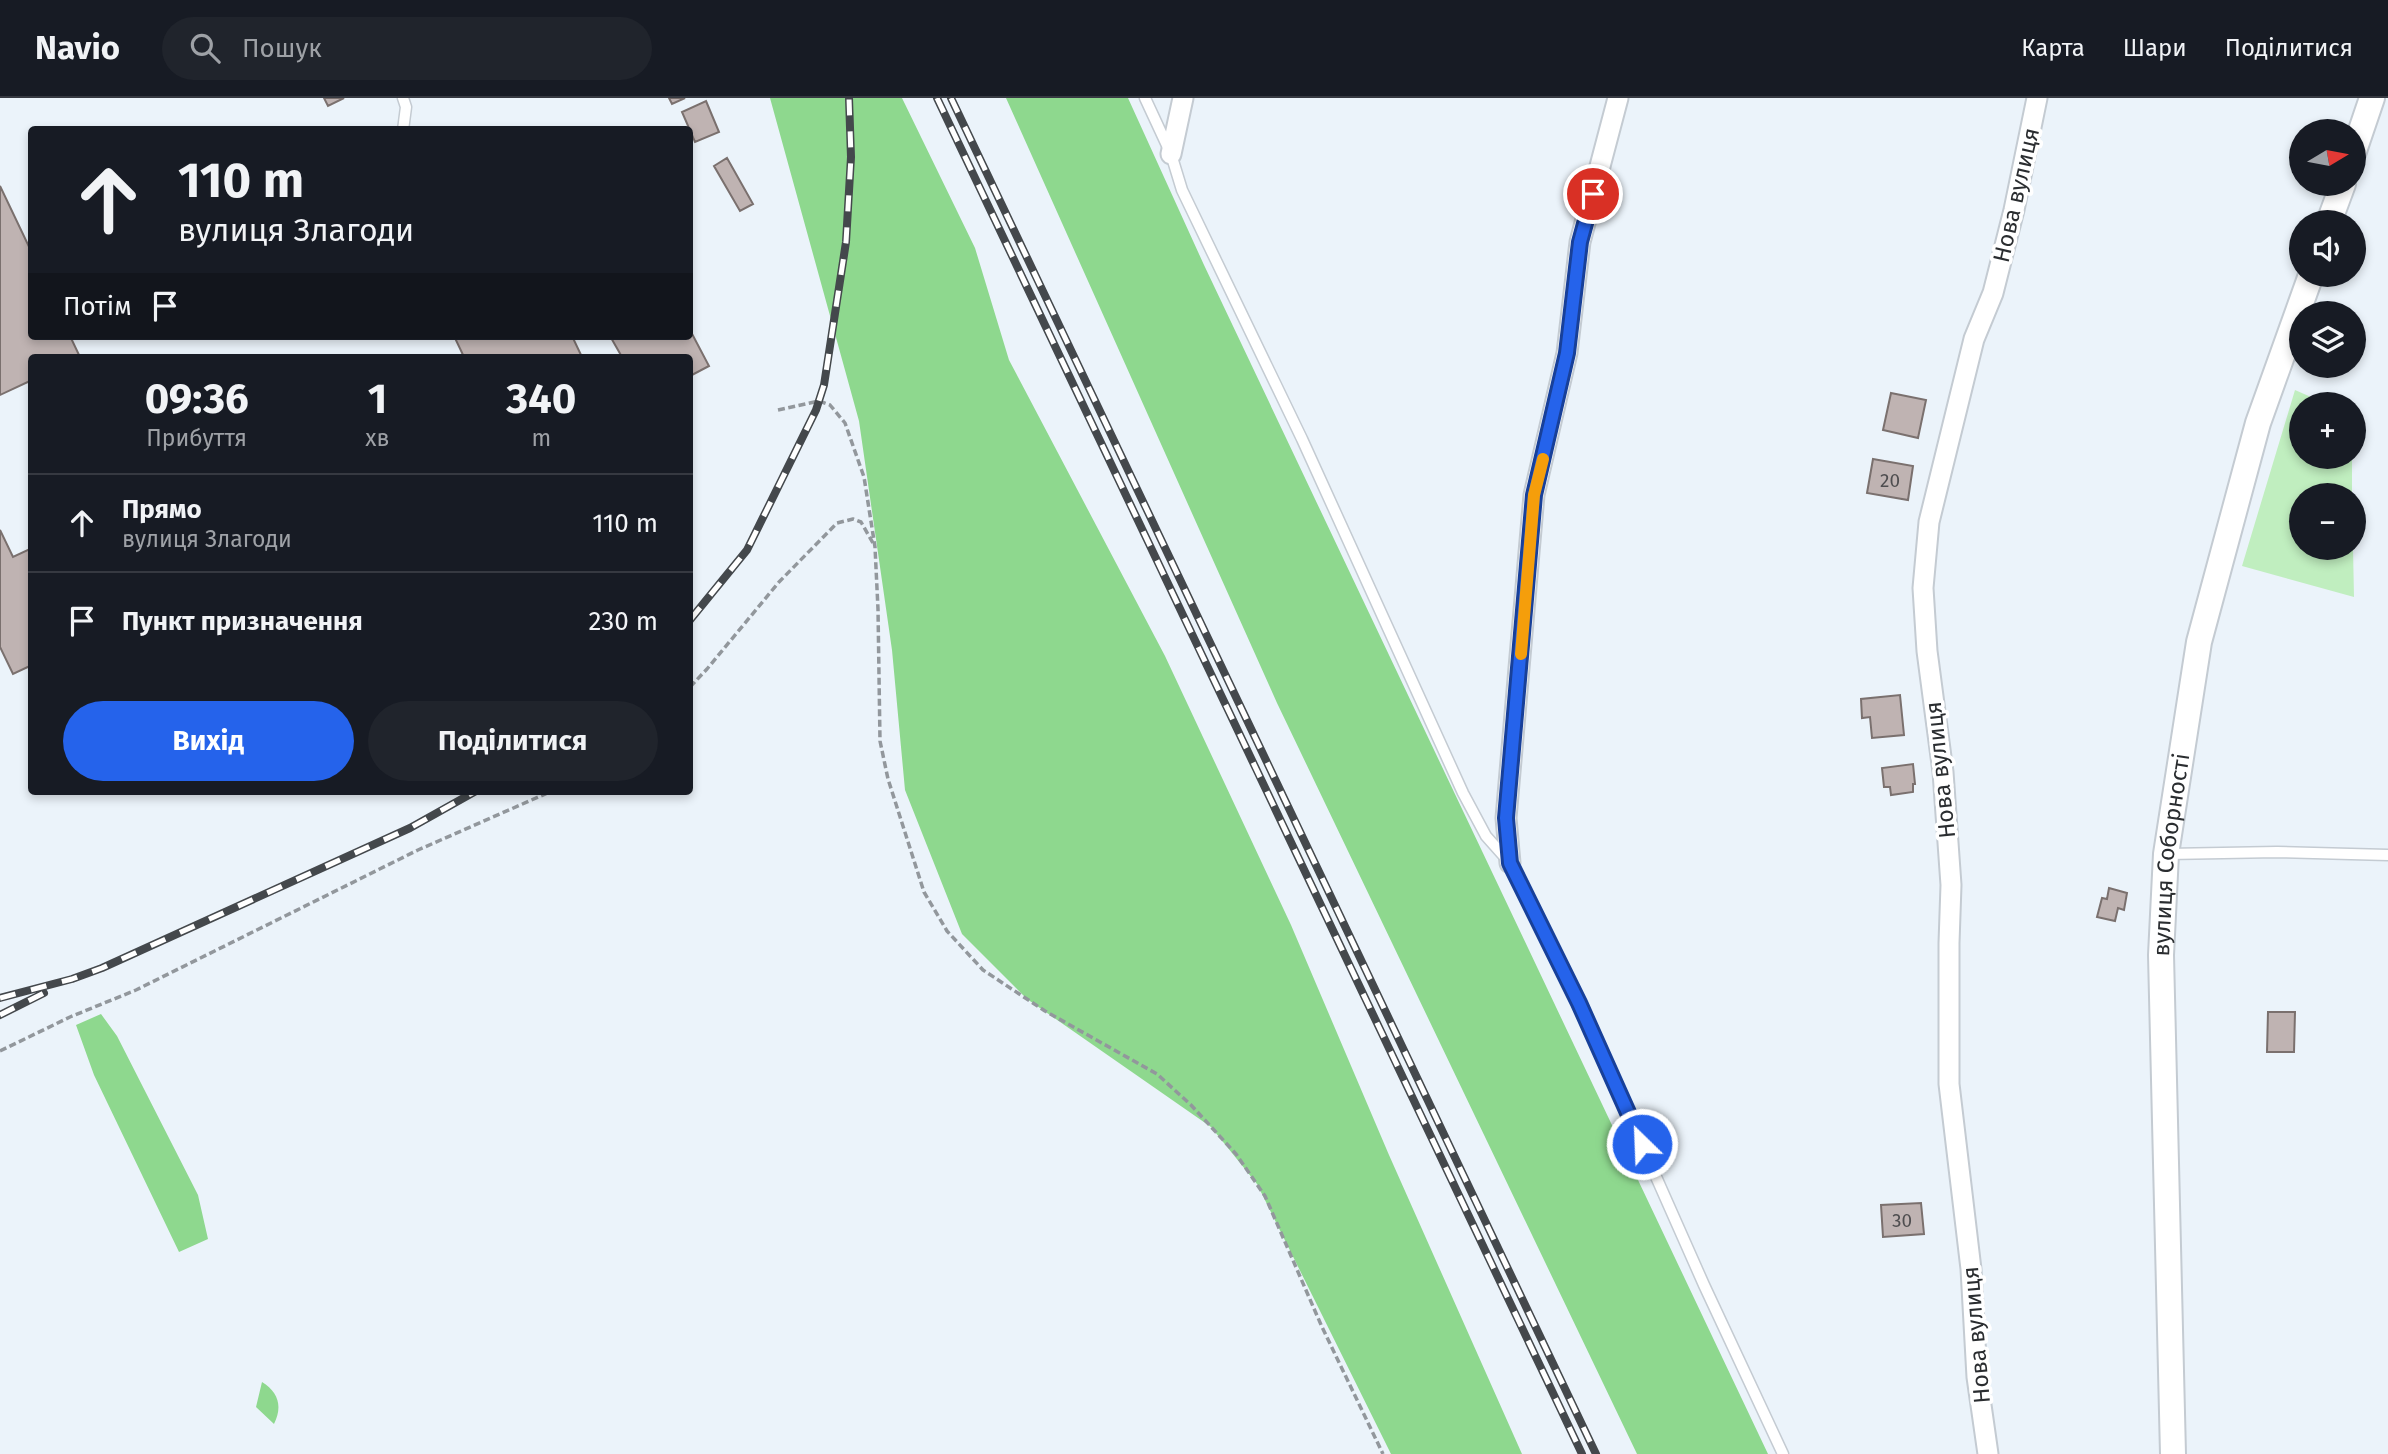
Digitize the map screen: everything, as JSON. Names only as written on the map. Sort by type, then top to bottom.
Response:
[{"type":"street","points":[[1171,154],[1183,98]]},
{"type":"street","points":[[1510,863],[1506,818],[1534,495],[1567,353],[1580,242],[1618,98]]},
{"type":"street","name":"Нова вулиця","points":[[1988,1454],[1978,1377],[1971,1269],[1949,1084],[1948,957],[1951,885],[1923,588],[1928,522],[1974,339],[1993,293],[2014,210],[2037,98]]},
{"type":"street","points":[[2365,119],[2372,98]]},
{"type":"street","name":"вулиця Соборності","points":[[2173,1454],[2161,955],[2166,854],[2199,642],[2258,422],[2307,287]]},
{"type":"lane","points":[[403,98],[406,107],[404,126]]},
{"type":"lane","points":[[1145,98],[1171,154],[1182,190],[1302,439],[1463,793],[1486,836],[1510,863],[1579,1003],[1704,1285],[1783,1454]]},
{"type":"lane","points":[[2166,854],[2277,852],[2388,855]]},
{"type":"path","points":[[778,410],[819,401],[830,405],[845,423],[864,477],[875,547],[880,741],[888,779],[923,892],[947,931],[983,970],[1045,1012],[1157,1073],[1236,1154],[1265,1196],[1322,1327],[1383,1454]]},
{"type":"path","points":[[693,684],[779,582],[837,523],[853,519],[861,522],[875,547]]},
{"type":"path","points":[[0,1051],[70,1017],[136,990],[418,850],[543,795]]},
{"type":"green space","points":[[770,98],[902,98],[975,248],[1009,360],[1165,656],[1291,925],[1389,1155],[1522,1454],[1391,1454],[1257,1184],[1211,1127],[1027,999],[962,934],[905,790],[892,650],[859,421]]},
{"type":"green space","points":[[1006,98],[1128,98],[1204,265],[1768,1454],[1637,1454],[1277,703]]},
{"type":"green space","points":[[2289,410],[2289,469],[2352,469],[2352,483],[2289,483],[2289,560],[2353,560],[2354,597],[2242,566]]},
{"type":"green space","points":[[101,1014],[117,1036],[198,1195],[208,1239],[179,1252],[94,1075],[76,1025]]},
{"type":"green space","points":[[262,1382],[272,1390],[277,1400],[278,1411],[274,1424],[256,1407]]},
{"type":"building","points":[[324,98],[344,98],[328,106]]},
{"type":"building","points":[[669,98],[685,98],[672,104]]},
{"type":"building","points":[[706,101],[719,132],[695,142],[693,126],[688,126],[682,112]]},
{"type":"building","points":[[727,158],[753,204],[740,211],[714,166]]},
{"type":"building","points":[[0,186],[28,245],[28,340],[72,340],[79,354],[28,354],[28,382],[0,395]]},
{"type":"building","points":[[693,336],[709,366],[693,374],[693,354],[620,354],[612,340],[693,340]]},
{"type":"building","points":[[456,340],[574,340],[581,354],[463,354]]},
{"type":"building","points":[[1891,393],[1926,400],[1918,438],[1883,430]]},
{"type":"building","points":[[1873,459],[1913,466],[1908,500],[1867,493]]},
{"type":"building","points":[[0,530],[13,557],[28,550],[28,667],[13,674],[0,647]]},
{"type":"building","points":[[1900,695],[1904,735],[1872,738],[1870,717],[1862,718],[1861,699]]},
{"type":"building","points":[[1913,764],[1913,792],[1891,795],[1890,787],[1884,787],[1882,768]]},
{"type":"building","points":[[2109,888],[2127,893],[2124,910],[2118,908],[2115,921],[2097,917],[2102,898],[2107,899]]},
{"type":"building","points":[[2268,1012],[2295,1012],[2294,1052],[2267,1052]]},
{"type":"building","points":[[1921,1203],[1924,1234],[1883,1237],[1881,1205]]},
{"type":"railway","points":[[693,616],[747,550],[816,410],[824,385],[846,242],[851,157],[849,98]]},
{"type":"railway","points":[[937,98],[1582,1454]]},
{"type":"railway","points":[[951,98],[1596,1454]]},
{"type":"railway","points":[[0,998],[102,968],[410,828],[469,795]]},
{"type":"railway","points":[[0,1015],[44,993]]},
{"type":"slow traffic","points":[[1521,654],[1534,495],[1543,459]]},
{"type":"route","points":[[1593,194],[1580,242],[1567,353],[1534,495],[1506,818],[1510,863],[1579,1003],[1642,1144]]}]
